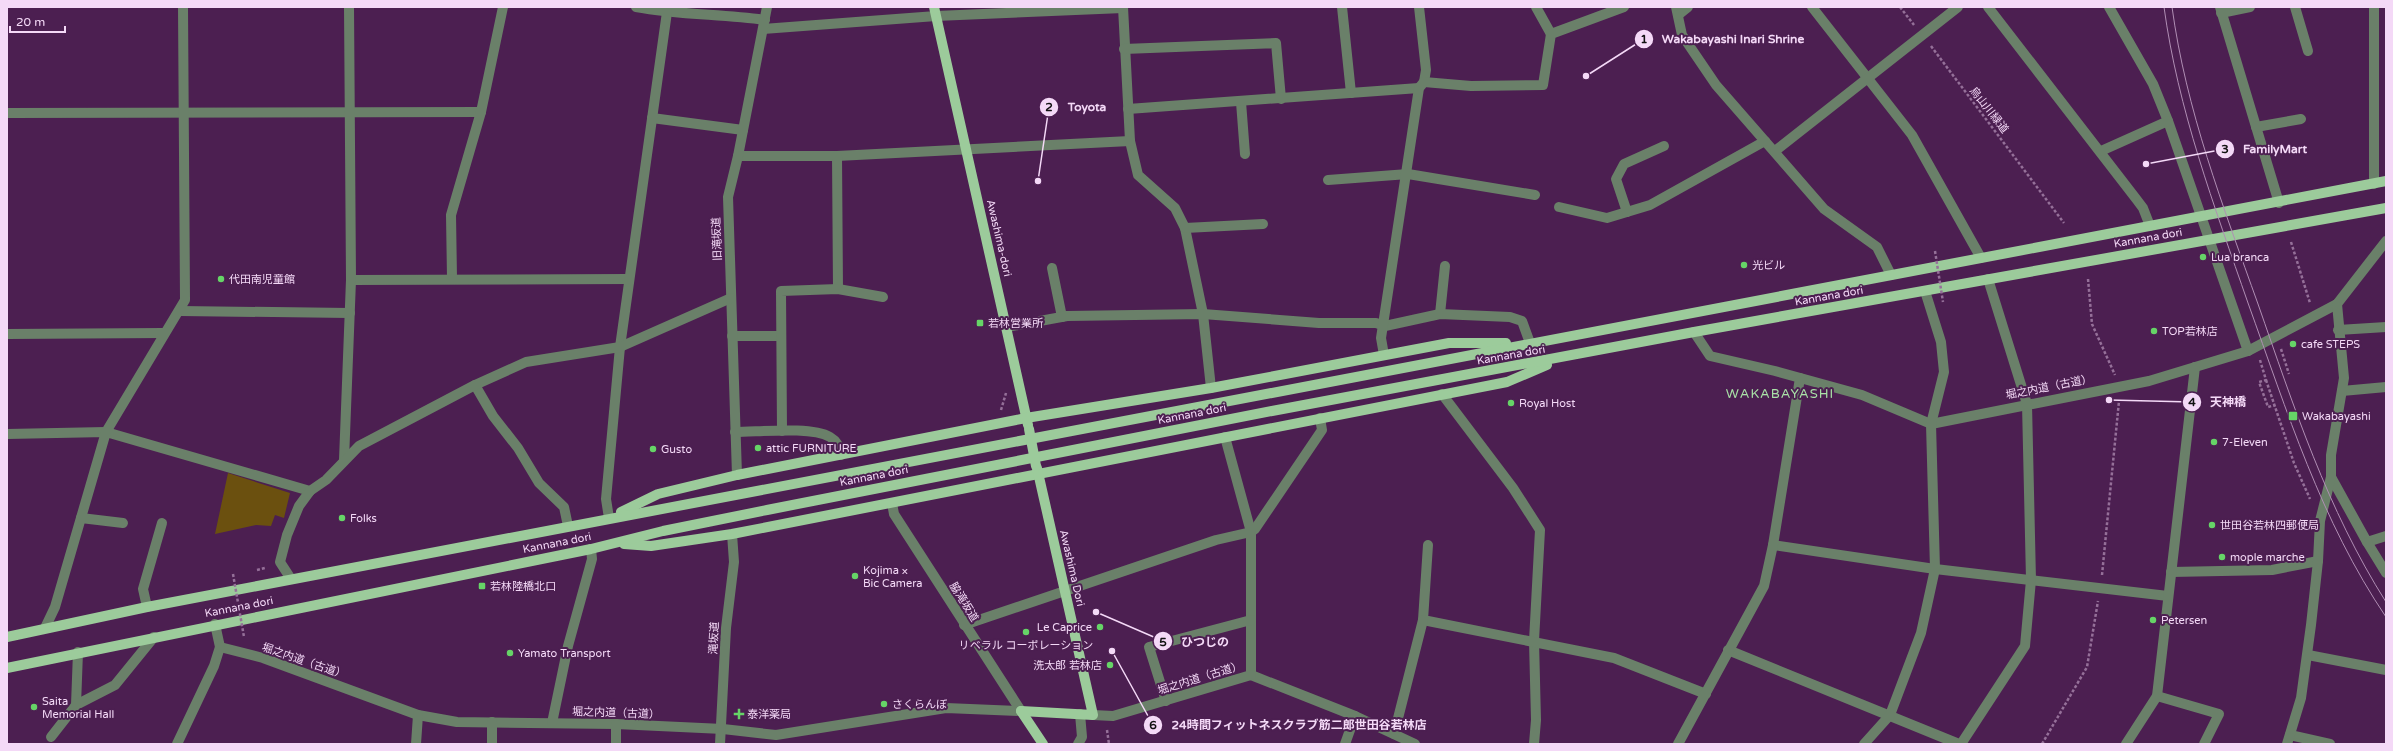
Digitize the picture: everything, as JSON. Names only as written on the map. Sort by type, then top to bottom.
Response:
[{"type":"main road","name":"Awashima-dori","points":[[935,12],[1007,327],[1037,470]]},
{"type":"main road","name":"Kannana dori","points":[[7,637],[146,606],[1530,343],[2150,226],[2200,218],[2386,181]]},
{"type":"main road","name":"Kannana dori","points":[[7,668],[215,624],[591,549],[663,531],[774,508],[1272,411],[1563,358],[1694,332],[2262,229],[2386,208]]},
{"type":"main road","points":[[609,518],[658,494],[737,475],[1026,418],[1210,388],[1449,343],[1530,343]]},
{"type":"main road","points":[[616,543],[651,546],[732,534],[892,503],[1037,470],[1225,437],[1507,382],[1563,358]]},
{"type":"main road","name":"Awashima Dori","points":[[1037,470],[1066,590],[1093,715]]},
{"type":"main road","points":[[1021,711],[1093,715]]},
{"type":"main road","points":[[1021,711],[1043,744]]},
{"type":"street","points":[[45,628],[55,607],[106,432],[163,333],[180,311],[185,300],[183,7]]},
{"type":"street","points":[[344,460],[351,280],[349,7]]},
{"type":"street","points":[[452,278],[451,215],[481,112],[503,7]]},
{"type":"street","points":[[636,7],[724,15],[764,25],[935,12],[1123,7],[1130,141],[1138,176],[1175,208],[1185,228],[1203,314],[1210,388]]},
{"type":"street","name":"旧滝坂道","points":[[737,475],[728,197],[738,156],[767,7]]},
{"type":"street","points":[[1342,7],[1351,94]]},
{"type":"street","points":[[1384,355],[1381,338],[1385,326],[1388,289],[1422,85],[1426,70],[1419,7]]},
{"type":"street","points":[[1128,109],[1351,94],[1422,85],[1543,85],[1551,34],[1536,7]]},
{"type":"street","points":[[1551,34],[1624,7]]},
{"type":"street","points":[[1688,7],[1677,11],[1682,35],[1716,85],[1824,209],[1878,247],[1891,275]]},
{"type":"street","points":[[1812,7],[1912,135],[1981,258]]},
{"type":"street","points":[[1774,151],[1958,7]]},
{"type":"street","points":[[1988,7],[2143,208],[2150,226]]},
{"type":"street","points":[[2109,7],[2152,84],[2168,121],[2200,218],[2252,349]]},
{"type":"street","points":[[2250,7],[2220,10],[2279,203]]},
{"type":"street","points":[[2295,7],[2308,51]]},
{"type":"street","points":[[2374,7],[2374,184]]},
{"type":"street","points":[[609,518],[606,499],[620,346],[652,118],[662,10]]},
{"type":"street","points":[[1124,49],[1276,43],[1281,99]]},
{"type":"street","points":[[1241,102],[1245,154]]},
{"type":"street","points":[[7,113],[350,114],[481,112]]},
{"type":"street","points":[[652,118],[743,130]]},
{"type":"street","points":[[2256,127],[2301,119]]},
{"type":"street","points":[[2100,151],[2168,121]]},
{"type":"street","points":[[738,156],[837,156],[966,148],[1130,141]]},
{"type":"street","points":[[1558,207],[1607,218],[1650,205],[1765,141]]},
{"type":"street","points":[[1627,212],[1616,179],[1624,164],[1664,146]]},
{"type":"street","points":[[837,156],[838,289]]},
{"type":"street","points":[[1328,180],[1408,174],[1535,195]]},
{"type":"street","points":[[1185,228],[1263,224]]},
{"type":"street","name":"堀之内道（古道）","points":[[1931,424],[2149,381],[2252,349],[2336,304],[2386,241]]},
{"type":"street","points":[[1440,314],[1445,266]]},
{"type":"street","points":[[1052,268],[1062,317]]},
{"type":"street","points":[[351,280],[452,278],[629,279]]},
{"type":"street","points":[[1728,650],[1960,744],[2025,646],[2031,580],[2027,404],[1988,279]]},
{"type":"street","points":[[782,432],[781,291],[838,289],[883,297]]},
{"type":"street","points":[[1864,744],[1890,715],[1921,634],[1935,569],[1931,424],[1944,372],[1941,342],[1926,291]]},
{"type":"street","points":[[291,579],[280,562],[299,506],[310,491],[326,480],[359,446],[475,385],[526,362],[620,346],[731,298]]},
{"type":"street","points":[[2330,744],[2289,739],[2301,698],[2308,655],[2318,561],[2320,521],[2331,477],[2331,455],[2344,378],[2336,304]]},
{"type":"street","points":[[180,311],[350,313]]},
{"type":"street","points":[[1007,327],[1062,317],[1203,314],[1319,324],[1376,323],[1385,326],[1440,314],[1510,317],[1522,321],[1530,343]]},
{"type":"street","points":[[2338,330],[2386,327]]},
{"type":"street","points":[[1694,332],[1710,356],[1862,395],[1931,424]]},
{"type":"street","points":[[7,334],[163,333]]},
{"type":"street","points":[[732,336],[781,336]]},
{"type":"street","points":[[2126,744],[2157,696],[2170,572],[2195,367]]},
{"type":"street","points":[[1678,744],[1764,586],[1773,545],[1800,378]]},
{"type":"street","points":[[475,385],[493,416],[518,448],[540,483],[564,507],[568,526]]},
{"type":"street","points":[[2342,391],[2386,387]]},
{"type":"street","points":[[1442,394],[1514,488],[1540,530],[1534,641],[1536,720],[1534,744]]},
{"type":"street","points":[[964,625],[1216,540],[1251,532],[1255,529],[1322,430],[1320,418]]},
{"type":"street","points":[[7,434],[106,432],[310,491]]},
{"type":"street","points":[[735,432],[816,432],[831,438],[839,446],[841,455]]},
{"type":"street","name":"堀之内道（古道）","points":[[1093,715],[1113,716],[1251,675],[1251,532],[1225,437]]},
{"type":"street","points":[[2331,477],[2345,505],[2352,512],[2367,542],[2386,574]]},
{"type":"street","name":"脇滝坂道","points":[[892,503],[894,514],[964,625],[1021,711]]},
{"type":"street","points":[[81,518],[123,523]]},
{"type":"street","points":[[146,606],[143,589],[162,523]]},
{"type":"street","name":"滝坂道","points":[[720,744],[723,729],[726,628],[734,557],[732,534]]},
{"type":"street","points":[[2367,542],[2386,536]]},
{"type":"street","points":[[1394,734],[1423,620],[1428,545]]},
{"type":"street","points":[[1773,545],[1935,569],[2101,587],[2168,596]]},
{"type":"street","points":[[552,723],[568,646],[592,559],[591,549]]},
{"type":"street","points":[[2170,572],[2272,570],[2318,561]]},
{"type":"street","points":[[1166,701],[1148,646],[1251,620]]},
{"type":"street","points":[[1423,620],[1614,658],[1706,694]]},
{"type":"street","points":[[177,744],[214,666],[220,647],[215,624]]},
{"type":"street","points":[[51,737],[76,705],[115,685],[154,637]]},
{"type":"street","name":"堀之内道（古道）","points":[[220,647],[263,658],[418,715],[457,722],[616,724],[723,729],[776,735],[946,708],[1021,711]]},
{"type":"street","points":[[76,705],[78,652]]},
{"type":"street","points":[[2308,655],[2386,670]]},
{"type":"street","points":[[1251,675],[1355,716],[1394,734],[1409,743]]},
{"type":"street","points":[[2157,696],[2219,714],[2204,744]]},
{"type":"street","points":[[1078,744],[1082,737],[1080,714]]},
{"type":"street","points":[[416,744],[418,715]]},
{"type":"street","points":[[1345,744],[1355,716]]},
{"type":"street","points":[[492,722],[492,744]]},
{"type":"street","points":[[616,724],[616,744]]},
{"type":"path","name":"烏山川緑道","points":[[1900,7],[2064,223]]},
{"type":"path","points":[[2291,242],[2314,316]]},
{"type":"path","points":[[1935,251],[1943,302]]},
{"type":"path","points":[[2042,744],[2086,667],[2101,587],[2120,386],[2092,324],[2088,279]]},
{"type":"path","points":[[2276,336],[2289,374]]},
{"type":"path","points":[[2252,349],[2266,380],[2294,463],[2320,521]]},
{"type":"path","points":[[2266,380],[2259,382],[2268,407],[2275,405]]},
{"type":"path","points":[[233,574],[244,637]]},
{"type":"shaded area","points":[[228,473],[290,493],[284,518],[275,515],[271,526],[256,525],[215,534]]},
{"type":"tram line","points":[[2164,7],[2178,83],[2198,157],[2222,230],[2277,384],[2307,464],[2342,543],[2386,617]]},
{"type":"tram line","points":[[2172,7],[2186,83],[2207,157],[2285,381],[2313,457],[2329,494],[2346,531],[2386,602]]},
{"type":"place","name":"Wakabayashi Inari Shrine","points":[[1586,76]]},
{"type":"place","name":"FamilyMart","points":[[2146,164]]},
{"type":"place","name":"Toyota","points":[[1038,181]]},
{"type":"place","name":"Lua branca","points":[[2203,257]]},
{"type":"place","name":"光ビル","points":[[1744,265]]},
{"type":"place","name":"代田南児童館","points":[[221,279]]},
{"type":"place","name":"若林営業所","points":[[980,323]]},
{"type":"place","name":"TOP若林店","points":[[2154,331]]},
{"type":"place","name":"cafe STEPS","points":[[2293,344]]},
{"type":"place","name":"天神橋","points":[[2109,400]]},
{"type":"place","name":"Royal Host","points":[[1511,403]]},
{"type":"place","name":"Wakabayashi","points":[[2293,416]]},
{"type":"place","name":"7-Eleven","points":[[2214,442]]},
{"type":"place","name":"attic FURNITURE","points":[[758,448]]},
{"type":"place","name":"Gusto","points":[[653,449]]},
{"type":"place","name":"Folks","points":[[342,518]]},
{"type":"place","name":"世田谷若林四郵便局","points":[[2212,525]]},
{"type":"place","name":"mople marche","points":[[2222,557]]},
{"type":"place","name":"Kojima × Bic Camera","points":[[855,576]]},
{"type":"place","name":"若林陸橋北口","points":[[482,586]]},
{"type":"place","name":"ひつじの","points":[[1096,612]]},
{"type":"place","name":"Petersen","points":[[2153,620]]},
{"type":"place","name":"Le Caprice","points":[[1100,627]]},
{"type":"place","name":"リベラル コーポレーション","points":[[1026,632]]},
{"type":"place","name":"24時間フィットネスクラブ筋二郎世田谷若林店","points":[[1112,651]]},
{"type":"place","name":"Yamato Transport","points":[[510,653]]},
{"type":"place","name":"洗太郎 若林店","points":[[1110,665]]},
{"type":"place","name":"さくらんぼ","points":[[884,704]]},
{"type":"place","name":"Saita Memorial Hall","points":[[34,707]]},
{"type":"place","name":"泰洋薬局","points":[[739,714]]},
{"type":"district","name":"WAKABAYASHI","points":[[1780,394]]}]
